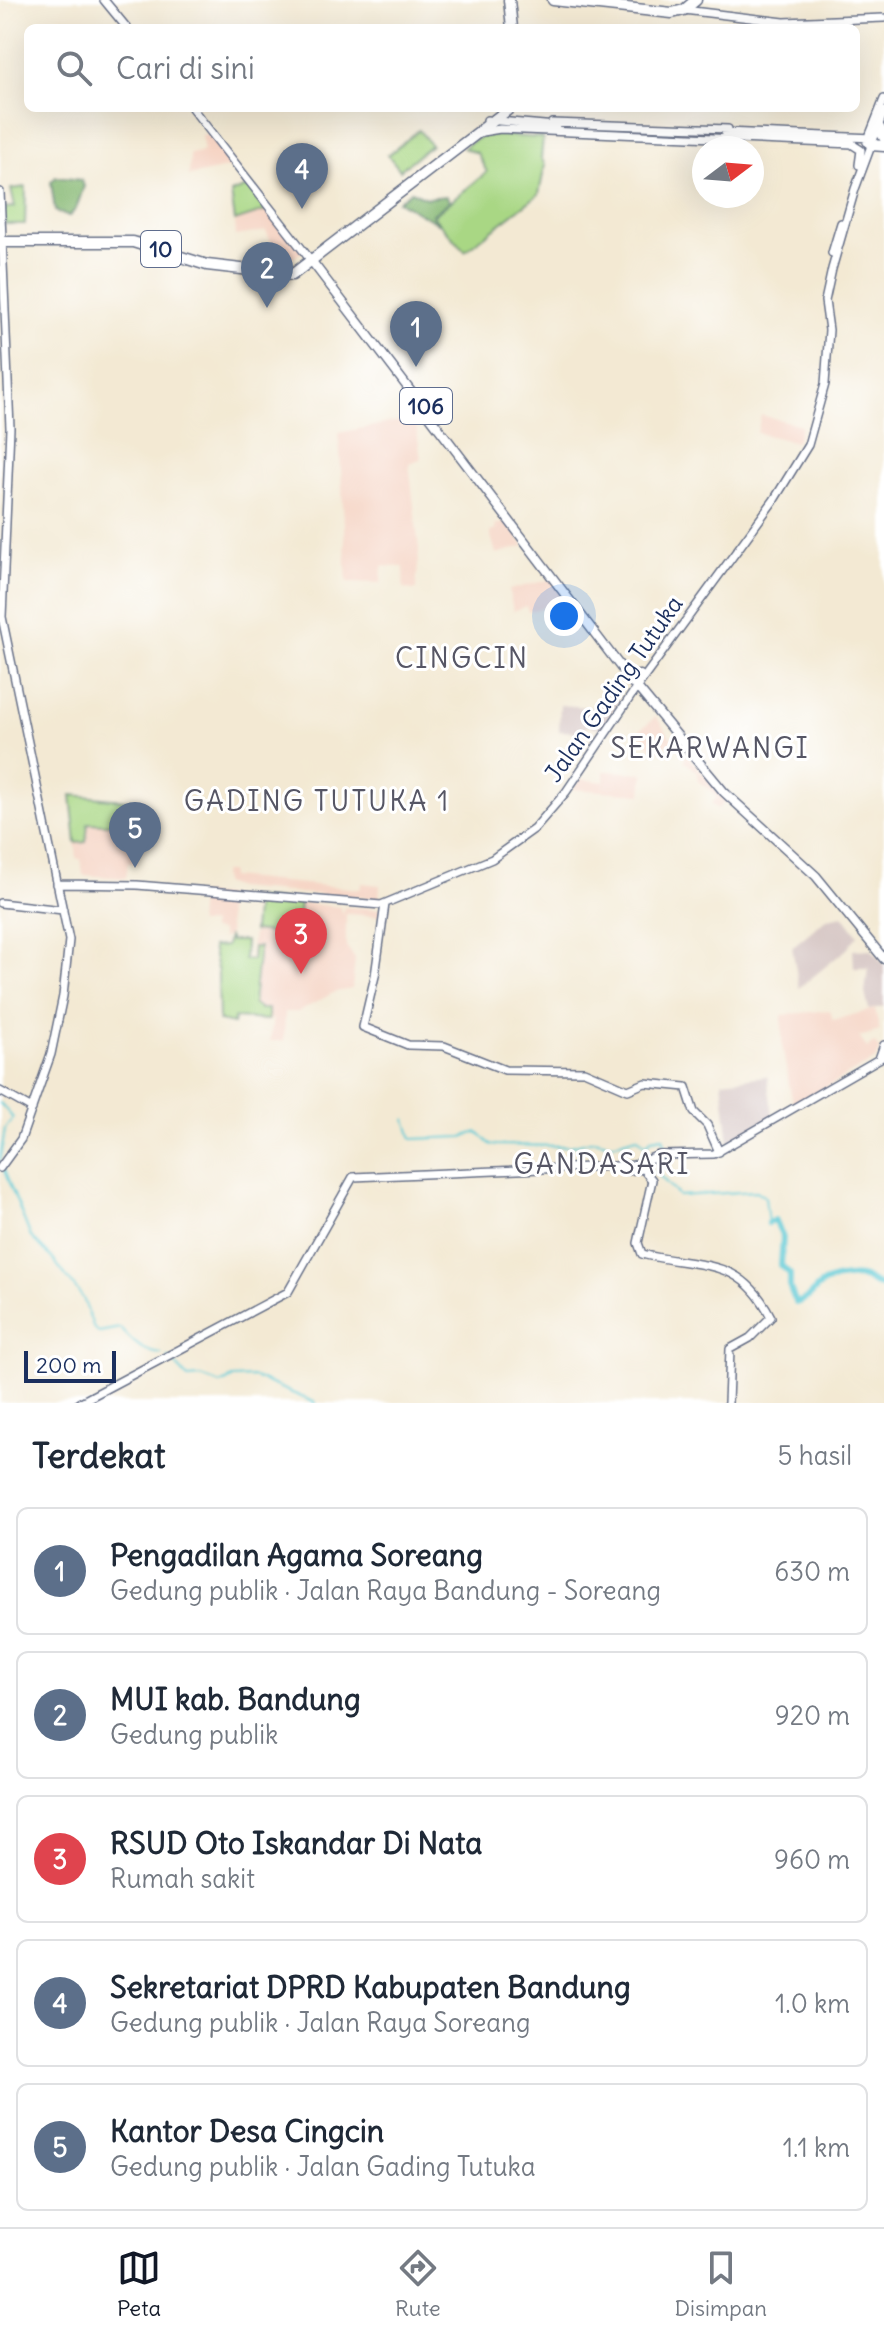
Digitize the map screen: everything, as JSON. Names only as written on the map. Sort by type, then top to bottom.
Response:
[{"type":"highway","points":[[511,0],[514,24]]},
{"type":"highway","points":[[553,0],[665,12],[684,10],[696,0]]},
{"type":"highway","name":"10","points":[[440,160],[503,112]]},
{"type":"highway","name":"10","points":[[1,240],[133,242],[196,262],[281,277],[296,274],[440,160],[492,123]]},
{"type":"highway","points":[[878,126],[875,140],[884,146]]},
{"type":"main road","points":[[104,0],[124,24]]},
{"type":"main road","points":[[684,10],[784,22],[884,18]]},
{"type":"main road","name":"Jalan Gading Tutuka","points":[[57,882],[128,882],[383,904],[506,846],[549,807],[800,461],[820,412],[829,335],[826,298],[837,249],[875,140],[884,99]]},
{"type":"main road","points":[[878,126],[884,111]]},
{"type":"main road","points":[[197,112],[313,259]]},
{"type":"main road","points":[[507,112],[508,118],[536,128],[692,136]]},
{"type":"main road","points":[[492,123],[520,123]]},
{"type":"main road","points":[[492,123],[692,136]]},
{"type":"main road","points":[[536,128],[738,130],[875,140]]},
{"type":"main road","points":[[646,133],[738,130]]},
{"type":"main road","points":[[764,140],[850,143],[875,140]]},
{"type":"main road","name":"Jalan Gading Tutuka","points":[[754,524],[797,459],[816,411],[825,332],[822,298],[834,242],[862,156],[859,147],[850,143]]},
{"type":"main road","points":[[0,192],[10,434],[2,617],[69,940],[63,996],[51,1054],[28,1107],[17,1148],[2,1166]]},
{"type":"main road","name":"106","points":[[313,259],[635,685],[724,792],[819,879],[884,959]]},
{"type":"main road","points":[[54,868],[68,879]]},
{"type":"main road","name":"Jalan Gading Tutuka","points":[[57,882],[68,879],[85,881]]},
{"type":"main road","points":[[0,903],[63,910]]},
{"type":"main road","points":[[383,904],[375,976],[363,1027],[408,1045],[444,1046],[511,1071],[532,1068],[584,1071],[628,1090],[645,1083],[686,1087],[693,1109],[706,1123],[719,1152]]},
{"type":"main road","points":[[79,1403],[288,1292],[352,1178],[634,1165],[666,1155],[705,1157],[719,1152],[882,1058],[884,1045]]},
{"type":"main road","points":[[0,1088],[28,1107]]},
{"type":"main road","points":[[615,1166],[623,1171],[645,1170],[652,1180],[638,1243],[642,1254],[731,1271],[757,1290],[771,1317],[750,1338],[730,1349],[728,1400]]},
{"type":"shaded area","points":[[209,134],[236,166],[189,176],[190,154],[204,151],[201,135]]},
{"type":"shaded area","points":[[269,210],[302,252],[282,265],[266,231],[236,236],[235,222]]},
{"type":"shaded area","points":[[761,415],[801,425],[796,442],[757,433]]},
{"type":"shaded area","points":[[415,418],[421,459],[409,463],[419,550],[416,590],[403,589],[404,567],[382,566],[381,583],[347,582],[339,433]]},
{"type":"shaded area","points":[[506,522],[525,546],[496,554],[490,532],[496,530],[495,525]]},
{"type":"shaded area","points":[[551,579],[568,600],[528,612],[526,606],[513,611],[509,590]]},
{"type":"shaded area","points":[[601,699],[621,699],[601,728],[586,726],[586,732],[559,731],[560,705],[599,708]]},
{"type":"shaded area","points":[[656,717],[673,740],[655,753],[638,731]]},
{"type":"shaded area","points":[[686,754],[727,800],[718,809],[711,803],[717,798],[698,781],[697,771],[684,761]]},
{"type":"shaded area","points":[[604,771],[644,773],[642,794],[573,789],[580,779],[604,782]]},
{"type":"shaded area","points":[[70,795],[133,800],[130,830],[140,832],[137,864],[128,862],[126,878],[83,875],[81,859],[77,859]]},
{"type":"shaded area","points":[[222,872],[230,872],[230,877],[360,889],[362,883],[380,885],[379,899],[236,888],[223,883]]},
{"type":"shaded area","points":[[200,894],[225,896],[229,936],[221,938],[221,931],[211,930],[212,923],[198,924]]},
{"type":"shaded area","points":[[301,903],[340,907],[343,914],[344,907],[381,909],[381,916],[346,914],[346,946],[355,959],[352,989],[335,992],[298,1012],[285,1012],[284,1041],[270,1041],[273,1018],[269,1021],[244,1019],[253,932],[298,936]]},
{"type":"shaded area","points":[[843,915],[858,935],[847,949],[799,988],[792,947],[827,918]]},
{"type":"shaded area","points":[[871,949],[884,965],[884,1006],[869,1010],[865,993],[868,968],[854,968],[853,950]]},
{"type":"shaded area","points":[[875,1009],[880,1031],[859,1037],[867,1048],[874,1043],[880,1050],[875,1060],[793,1105],[782,1046],[782,1015],[830,1010],[833,1020]]},
{"type":"shaded area","points":[[767,1076],[773,1116],[729,1144],[722,1081]]},
{"type":"green space","points":[[419,130],[431,145],[400,170],[388,155]]},
{"type":"green space","points":[[479,137],[543,138],[541,158],[545,165],[539,194],[465,251],[433,216],[487,172],[477,153],[463,148]]},
{"type":"green space","points":[[56,177],[81,180],[84,186],[76,209],[69,216],[55,211],[51,182]]},
{"type":"green space","points":[[250,186],[268,210],[235,221],[231,193]]},
{"type":"green space","points":[[26,187],[25,224],[5,224],[4,208],[15,207],[11,189]]},
{"type":"green space","points":[[411,191],[426,198],[446,196],[450,201],[432,215],[439,224],[398,201]]},
{"type":"green space","points":[[71,795],[134,801],[131,829],[141,827],[145,818],[150,820],[149,833],[143,835],[148,837],[147,842],[140,842],[140,835],[127,835],[127,825],[88,823],[86,842],[76,843]]},
{"type":"green space","points":[[256,898],[300,902],[297,936],[253,931]]},
{"type":"green space","points":[[228,937],[230,941],[245,941],[244,960],[252,960],[253,947],[259,947],[253,1004],[259,1009],[268,1009],[268,1020],[234,1018],[233,1024],[219,1021],[218,973],[212,947],[226,946]]},
{"type":"waterway","points":[[0,1103],[13,1118],[5,1129],[0,1160]]},
{"type":"waterway","points":[[406,1119],[412,1139],[462,1137],[478,1132],[491,1145],[571,1146],[594,1140],[612,1144],[637,1137],[646,1145],[651,1139],[663,1137],[667,1151]]},
{"type":"waterway","points":[[667,1157],[656,1172],[679,1196],[756,1191],[765,1197],[768,1223]]},
{"type":"waterway","points":[[3,1168],[31,1237],[83,1298],[94,1329],[99,1332],[120,1328],[144,1349],[162,1354]]},
{"type":"waterway","points":[[768,1223],[775,1220],[783,1237],[781,1265],[790,1274],[790,1288],[796,1303],[822,1284],[841,1278],[860,1277],[884,1287]]},
{"type":"waterway","points":[[168,1357],[188,1378],[201,1377],[221,1384],[232,1378],[254,1377],[316,1403]]},
{"type":"place","name":"Sekretariat DPRD Kabupaten Bandung","points":[[302,209]]},
{"type":"place","name":"MUI kab. Bandung","points":[[267,308]]},
{"type":"place","name":"Pengadilan Agama Soreang","points":[[416,367]]},
{"type":"place","name":"Kantor Desa Cingcin","points":[[135,868]]},
{"type":"place","name":"RSUD Oto Iskandar Di Nata","points":[[301,974]]},
{"type":"district","name":"CINGCIN","points":[[462,658]]},
{"type":"district","name":"SEKARWANGI","points":[[710,748]]},
{"type":"district","name":"GADING TUTUKA 1","points":[[317,801]]},
{"type":"district","name":"GANDASARI","points":[[602,1164]]}]
